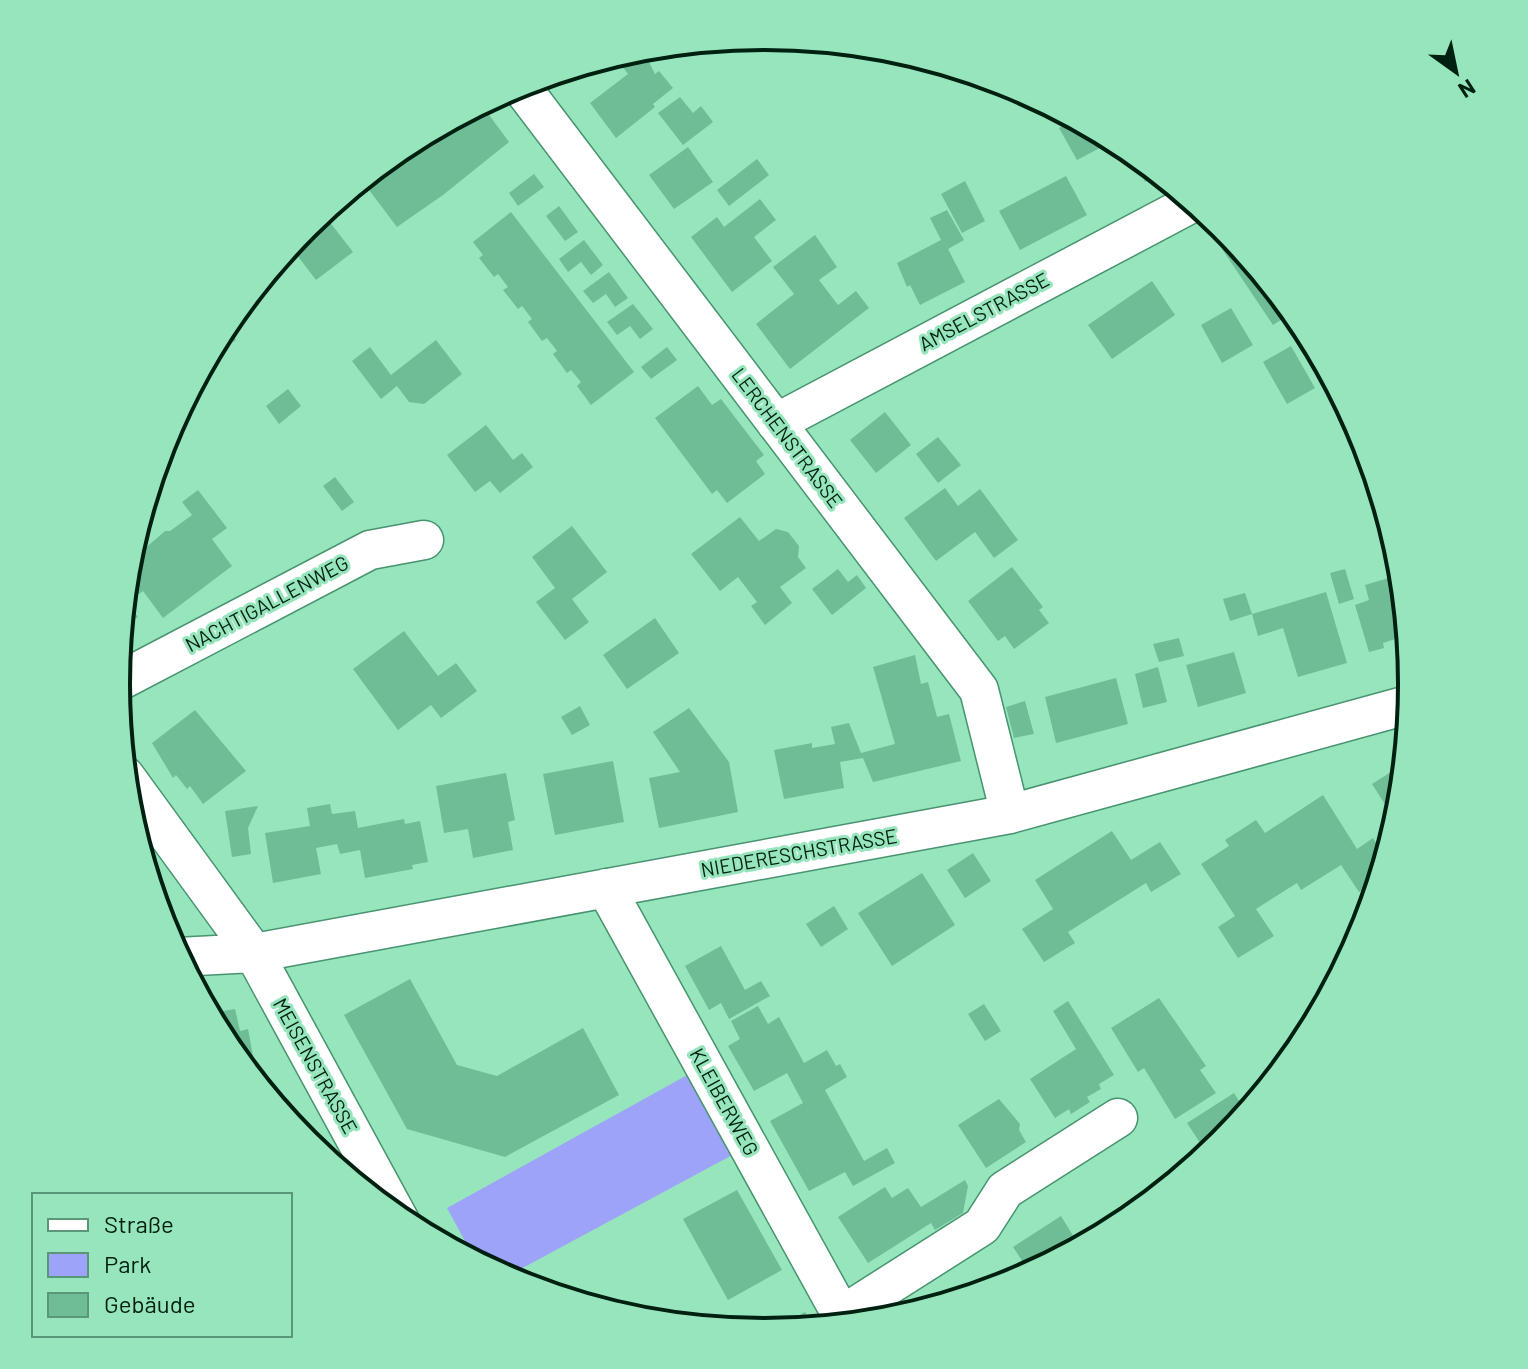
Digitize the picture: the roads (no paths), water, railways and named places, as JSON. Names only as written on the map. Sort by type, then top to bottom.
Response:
[{"type":"street","name":"LERCHENSTRASSE","points":[[528,96],[979,690],[1010,814]]},
{"type":"street","name":"AMSELSTRASSE","points":[[776,423],[1183,208]]},
{"type":"street","name":"NACHTIGALLENWEG","points":[[130,676],[370,550],[424,540]]},
{"type":"street","name":"NIEDERESCHSTRASSE","points":[[191,956],[254,953],[1010,814],[1397,708]]},
{"type":"street","points":[[140,797],[254,953]]},
{"type":"street","name":"KLEIBERWEG","points":[[606,888],[842,1314]]},
{"type":"street","name":"MEISENSTRASSE","points":[[254,953],[385,1193]]},
{"type":"street","name":"KLEIBERWEG","points":[[856,1312],[982,1226],[1005,1190],[1118,1118]]}]
